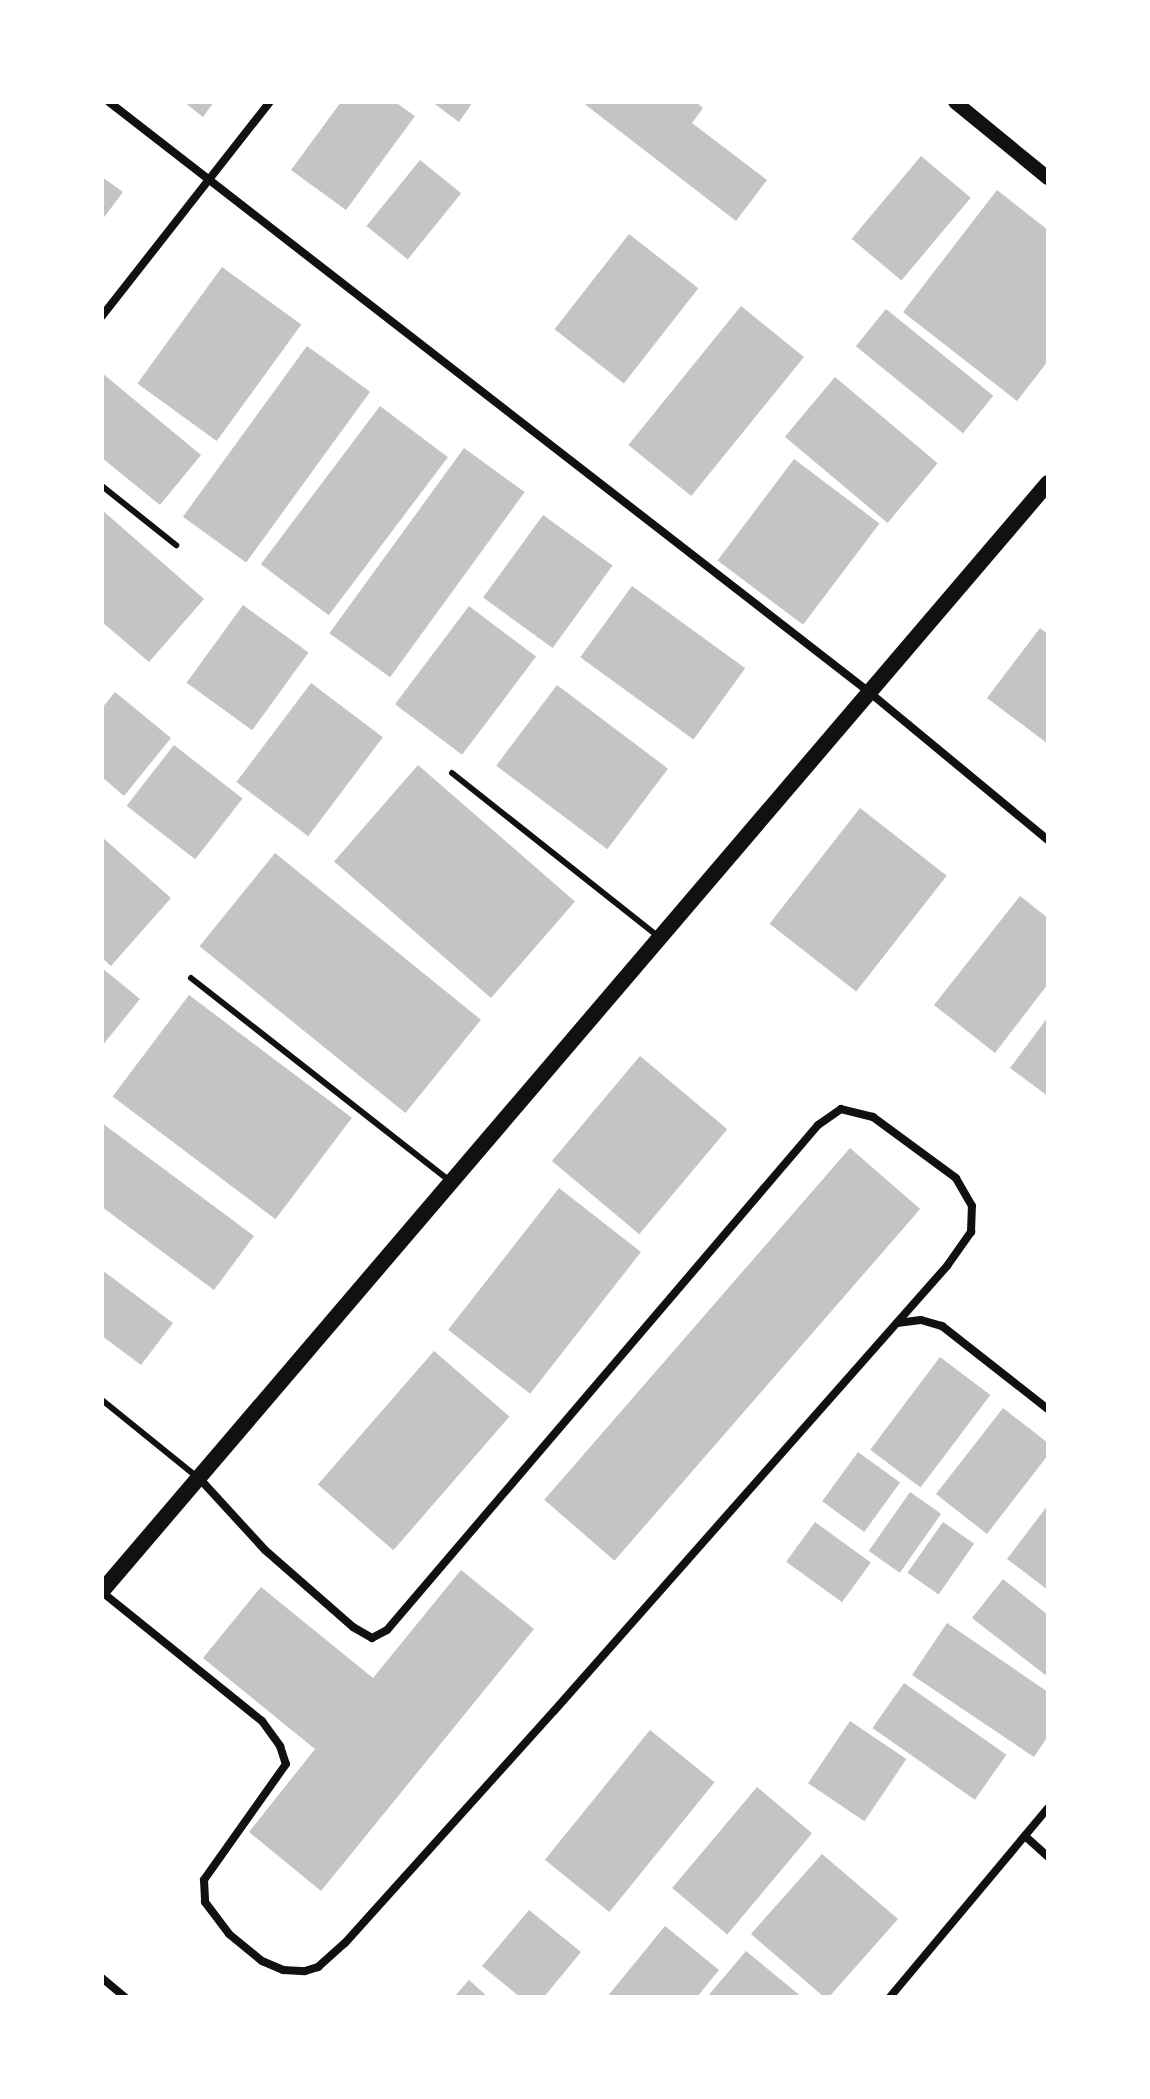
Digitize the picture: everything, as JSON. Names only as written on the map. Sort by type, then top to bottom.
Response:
[{"type":"main road","points":[[102,1592],[1048,483]]},
{"type":"street","points":[[109,102],[869,692],[1048,840]]},
{"type":"street","points":[[102,316],[270,102]]},
{"type":"street","points":[[955,102],[1048,178]]},
{"type":"street","points":[[102,1592],[262,1721],[280,1746],[286,1764],[204,1880],[205,1902],[229,1934],[262,1961],[283,1970],[305,1971],[318,1967],[345,1943],[524,1744],[947,1266],[971,1232],[972,1206],[956,1178],[873,1117],[841,1109],[818,1125],[387,1630],[372,1638],[353,1627],[265,1550],[199,1478]]},
{"type":"street","points":[[897,1323],[921,1320],[942,1326],[1048,1409]]},
{"type":"street","points":[[890,1997],[1048,1808]]},
{"type":"street","points":[[1025,1836],[1048,1857]]},
{"type":"street","points":[[102,1978],[125,1997]]},
{"type":"lane","points":[[102,486],[176,545]]},
{"type":"lane","points":[[452,773],[659,937]]},
{"type":"lane","points":[[191,978],[451,1181]]},
{"type":"lane","points":[[102,1400],[199,1478]]},
{"type":"building","points":[[184,102],[214,102],[203,117]]},
{"type":"building","points":[[341,102],[395,102],[415,116],[346,210],[291,170]]},
{"type":"building","points":[[432,102],[473,102],[459,122]]},
{"type":"building","points":[[582,102],[696,102],[703,108],[692,123],[767,180],[736,221]]},
{"type":"building","points":[[921,156],[971,198],[901,281],[852,239]]},
{"type":"building","points":[[420,160],[461,193],[408,259],[367,226]]},
{"type":"building","points":[[102,177],[123,192],[102,220]]},
{"type":"building","points":[[997,190],[1048,230],[1048,361],[1017,401],[903,312]]},
{"type":"building","points":[[629,234],[698,288],[624,384],[555,329]]},
{"type":"building","points":[[222,267],[301,325],[217,441],[137,383]]},
{"type":"building","points":[[741,306],[804,357],[691,496],[628,445]]},
{"type":"building","points":[[886,309],[993,396],[963,433],[856,346]]},
{"type":"building","points":[[307,346],[370,392],[246,563],[183,517]]},
{"type":"building","points":[[102,373],[201,455],[160,505],[102,458]]},
{"type":"building","points":[[835,377],[938,463],[888,523],[785,437]]},
{"type":"building","points":[[380,406],[448,457],[329,615],[261,564]]},
{"type":"building","points":[[464,448],[525,492],[390,677],[329,633]]},
{"type":"building","points":[[794,459],[879,523],[803,625],[718,560]]},
{"type":"building","points":[[102,510],[204,599],[149,662],[102,622]]},
{"type":"building","points":[[543,515],[613,566],[553,648],[483,598]]},
{"type":"building","points":[[632,586],[745,668],[694,739],[580,657]]},
{"type":"building","points":[[243,605],[309,653],[252,730],[187,683]]},
{"type":"building","points":[[469,606],[536,657],[462,755],[395,704]]},
{"type":"building","points":[[1040,628],[1048,634],[1048,744],[987,698]]},
{"type":"building","points":[[311,683],[383,737],[308,836],[236,782]]},
{"type":"building","points":[[557,685],[668,769],[607,849],[496,766]]},
{"type":"building","points":[[115,692],[171,738],[124,796],[102,777],[102,708]]},
{"type":"building","points":[[174,745],[243,799],[195,859],[127,806]]},
{"type":"building","points":[[418,765],[575,901],[491,998],[334,862]]},
{"type":"building","points":[[860,808],[947,876],[856,992],[769,924]]},
{"type":"building","points":[[102,837],[171,898],[111,966],[102,958]]},
{"type":"building","points":[[275,853],[481,1020],[405,1113],[199,946]]},
{"type":"building","points":[[1020,896],[1048,918],[1048,984],[995,1053],[934,1005]]},
{"type":"building","points":[[102,968],[140,999],[102,1046]]},
{"type":"building","points":[[189,995],[352,1118],[275,1219],[113,1096]]},
{"type":"building","points":[[1048,1017],[1048,1096],[1010,1068]]},
{"type":"building","points":[[640,1056],[727,1129],[639,1234],[552,1161]]},
{"type":"building","points":[[102,1123],[254,1236],[214,1290],[102,1207]]},
{"type":"building","points":[[850,1148],[920,1209],[614,1561],[544,1500]]},
{"type":"building","points":[[559,1188],[641,1252],[530,1394],[448,1330]]},
{"type":"building","points":[[102,1270],[173,1323],[141,1365],[102,1336]]},
{"type":"building","points":[[434,1351],[509,1417],[393,1550],[318,1485]]},
{"type":"building","points":[[940,1357],[990,1395],[921,1488],[870,1450]]},
{"type":"building","points":[[1003,1408],[1048,1443],[1048,1455],[987,1534],[936,1494]]},
{"type":"building","points":[[858,1452],[900,1483],[864,1532],[822,1501]]},
{"type":"building","points":[[910,1492],[941,1514],[900,1573],[869,1551]]},
{"type":"building","points":[[1048,1505],[1048,1590],[1007,1559]]},
{"type":"building","points":[[815,1522],[871,1563],[842,1602],[786,1562]]},
{"type":"building","points":[[943,1522],[974,1544],[939,1595],[907,1573]]},
{"type":"building","points":[[461,1570],[534,1629],[321,1891],[249,1832],[315,1749],[203,1658],[261,1587],[373,1678]]},
{"type":"building","points":[[1003,1579],[1048,1615],[1048,1677],[972,1618]]},
{"type":"building","points":[[947,1623],[1048,1692],[1048,1736],[1034,1757],[912,1675]]},
{"type":"building","points":[[904,1683],[1006,1755],[975,1800],[872,1728]]},
{"type":"building","points":[[850,1721],[906,1759],[864,1821],[808,1783]]},
{"type":"building","points":[[650,1730],[715,1782],[609,1912],[545,1860]]},
{"type":"building","points":[[757,1787],[812,1833],[727,1934],[672,1888]]},
{"type":"building","points":[[822,1854],[898,1919],[829,1997],[824,1997],[751,1934]]},
{"type":"building","points":[[529,1910],[581,1952],[544,1997],[520,1997],[482,1966]]},
{"type":"building","points":[[665,1926],[719,1970],[697,1997],[607,1997]]},
{"type":"building","points":[[746,1951],[802,1997],[707,1997]]},
{"type":"building","points":[[469,1980],[488,1997],[454,1997]]}]
